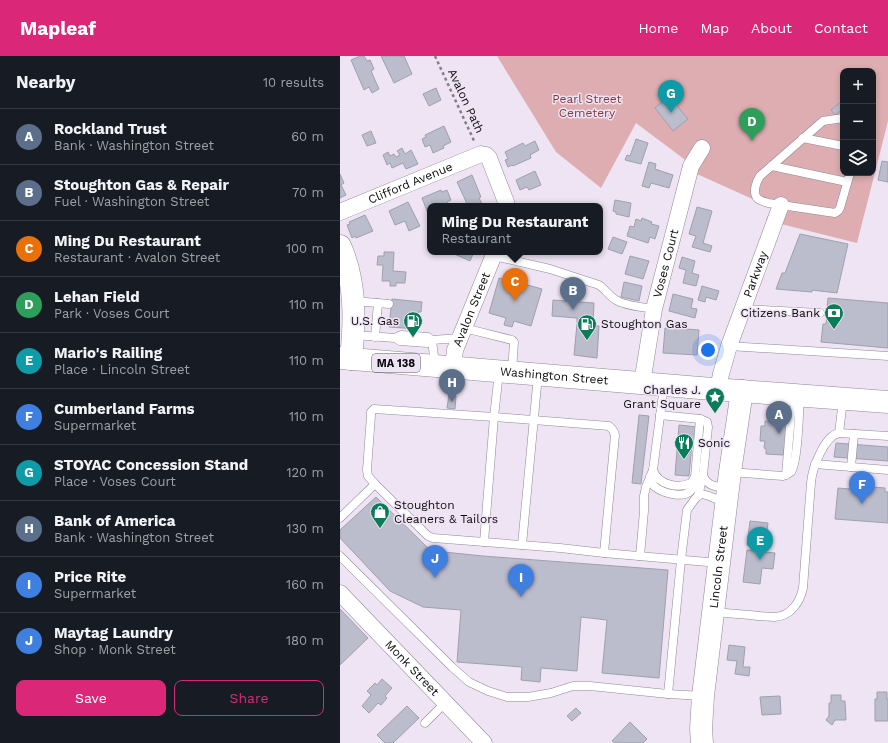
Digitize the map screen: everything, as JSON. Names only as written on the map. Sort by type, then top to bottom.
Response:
[{"type":"main road","points":[[340,246],[351,279],[353,300],[354,335],[346,359]]},
{"type":"main road","name":"Washington Street","points":[[346,359],[888,402]]},
{"type":"main road","name":"Lincoln Street","points":[[702,743],[701,729],[713,612],[742,391]]},
{"type":"street","name":"Voses Court","points":[[642,383],[654,309],[691,166],[702,148]]},
{"type":"street","points":[[480,154],[486,155],[489,158],[506,203]]},
{"type":"street","name":"Clifford Avenue","points":[[340,212],[480,154]]},
{"type":"street","name":"Parkway","points":[[718,389],[729,346],[781,205]]},
{"type":"street","name":"Avalon Street","points":[[444,367],[455,350],[494,255]]},
{"type":"street","name":"Monk Street","points":[[340,593],[484,743]]},
{"type":"lane","points":[[840,118],[823,121],[803,138],[760,176],[757,180],[755,193],[757,198],[760,200],[832,213],[837,212],[841,205],[849,176]]},
{"type":"lane","points":[[803,138],[840,145]]},
{"type":"lane","points":[[772,166],[847,182]]},
{"type":"lane","points":[[498,255],[550,269],[599,285],[613,298],[620,302],[654,309]]},
{"type":"lane","points":[[353,300],[389,304]]},
{"type":"lane","points":[[375,337],[378,303]]},
{"type":"lane","points":[[743,309],[820,313]]},
{"type":"lane","points":[[354,335],[395,338],[400,341],[427,343],[432,340],[462,333],[512,340],[514,344],[505,372],[494,417],[484,542]]},
{"type":"lane","points":[[432,340],[444,367]]},
{"type":"lane","points":[[729,346],[888,356]]},
{"type":"lane","points":[[522,545],[538,374]]},
{"type":"lane","points":[[640,556],[644,496],[646,486],[652,474],[664,385]]},
{"type":"lane","points":[[668,694],[686,510],[691,502],[702,494],[786,475],[792,471],[796,456],[800,396]]},
{"type":"lane","points":[[839,433],[843,399]]},
{"type":"lane","points":[[604,553],[615,435],[613,429],[609,426],[378,408],[372,410],[367,470],[368,476],[428,536],[433,538],[522,545],[604,553],[720,563]]},
{"type":"lane","points":[[660,415],[700,419],[708,424],[699,476],[698,496]]},
{"type":"lane","points":[[713,612],[774,617],[788,612],[795,607],[800,599],[803,588],[811,483],[815,464],[827,442],[839,433],[888,436]]},
{"type":"lane","points":[[851,467],[854,434]]},
{"type":"lane","points":[[815,464],[888,470]]},
{"type":"lane","points":[[652,474],[658,480],[677,486],[692,483],[699,476]]},
{"type":"lane","points":[[699,476],[714,486],[729,488]]},
{"type":"lane","points":[[340,518],[375,484]]},
{"type":"lane","points":[[340,556],[452,667],[469,682],[488,692],[507,697],[528,697],[551,693],[574,686],[585,686],[704,696]]},
{"type":"lane","points":[[425,723],[445,703]]},
{"type":"path","name":"Avalon Path","points":[[435,56],[480,154]]},
{"type":"green space","name":"Pearl Street Cemetery","points":[[497,56],[888,56],[888,121],[876,168],[876,68],[840,68],[840,176],[874,176],[857,243],[766,220],[772,208],[697,174],[684,159],[636,123],[601,188],[556,152]]},
{"type":"building","points":[[364,56],[367,61],[370,60],[374,69],[371,71],[379,89],[372,93],[369,87],[364,90],[351,60]]},
{"type":"building","points":[[381,56],[404,56],[412,74],[394,83]]},
{"type":"building","points":[[436,88],[441,100],[429,106],[423,94]]},
{"type":"building","points":[[663,101],[667,106],[673,101],[688,119],[673,131],[655,108]]},
{"type":"building","points":[[840,103],[840,111],[835,115],[831,110]]},
{"type":"building","points":[[444,126],[451,142],[443,146],[444,148],[433,153],[430,145],[425,147],[422,139],[426,137],[425,135]]},
{"type":"building","points":[[371,131],[376,143],[367,146],[362,135]]},
{"type":"building","points":[[636,139],[648,143],[641,164],[625,160],[627,155],[630,156]]},
{"type":"building","points":[[535,141],[539,150],[530,155],[531,158],[508,167],[505,160],[508,159],[505,152],[523,143],[525,146]]},
{"type":"building","points":[[402,148],[405,154],[411,150],[418,164],[406,169],[403,163],[392,168],[390,163],[387,165],[383,155],[388,152],[390,156],[394,154],[396,157],[400,155],[397,151]]},
{"type":"building","points":[[882,161],[888,162],[888,182],[878,180]]},
{"type":"building","points":[[649,162],[656,164],[655,169],[673,175],[669,188],[651,183],[649,188],[642,186]]},
{"type":"building","points":[[535,171],[541,185],[529,190],[527,187],[520,190],[516,180]]},
{"type":"building","points":[[340,174],[344,183],[341,185],[346,195],[340,198]]},
{"type":"building","points":[[472,175],[481,197],[479,198],[482,203],[467,203],[457,182]]},
{"type":"building","points":[[441,190],[442,192],[447,190],[451,200],[448,203],[427,203],[427,211],[422,198]]},
{"type":"building","points":[[615,200],[631,203],[629,217],[616,214],[616,212],[613,211]]},
{"type":"building","points":[[408,202],[420,226],[409,231],[405,221],[395,225],[389,211]]},
{"type":"building","points":[[697,207],[712,211],[703,243],[712,246],[710,252],[692,247],[696,236],[689,234]]},
{"type":"building","points":[[365,215],[373,231],[356,238],[355,236],[352,238],[347,225],[350,224],[349,222]]},
{"type":"building","points":[[642,218],[652,222],[651,224],[659,226],[655,239],[650,237],[648,243],[627,236],[630,226],[634,227],[636,219],[641,221]]},
{"type":"building","points":[[800,234],[848,244],[837,293],[812,290],[812,292],[776,289],[782,273],[785,273]]},
{"type":"building","points":[[613,237],[627,242],[622,254],[608,249]]},
{"type":"building","points":[[384,252],[394,252],[393,271],[406,272],[405,283],[396,283],[396,286],[390,286],[390,281],[382,281],[383,265],[377,265],[378,256],[384,256]]},
{"type":"building","points":[[457,255],[473,255],[470,261]]},
{"type":"building","points":[[630,256],[649,261],[643,279],[625,274]]},
{"type":"building","points":[[682,257],[695,261],[692,273],[699,275],[696,286],[683,283],[686,270],[679,268]]},
{"type":"building","points":[[505,274],[525,280],[524,284],[542,289],[531,326],[514,321],[512,327],[504,325],[506,318],[489,313],[499,278],[504,279]]},
{"type":"building","points":[[624,282],[642,286],[639,301],[621,297]]},
{"type":"building","points":[[702,286],[719,291],[716,300],[706,297],[705,302],[698,300]]},
{"type":"building","points":[[673,294],[693,299],[691,308],[697,309],[695,318],[669,311]]},
{"type":"building","points":[[828,298],[888,303],[888,348],[821,342],[823,324],[826,324]]},
{"type":"building","points":[[392,299],[422,302],[421,312],[418,312],[417,329],[389,327]]},
{"type":"building","points":[[553,300],[594,303],[593,324],[577,323],[577,318],[552,316]]},
{"type":"building","name":"Stoughton Gas","points":[[577,324],[599,326],[597,358],[574,355]]},
{"type":"building","points":[[669,326],[674,326],[674,328],[699,330],[697,355],[663,353],[665,328],[669,328]]},
{"type":"building","points":[[449,395],[456,396],[455,409],[447,408]]},
{"type":"building","points":[[639,415],[649,416],[641,484],[632,483]]},
{"type":"building","points":[[765,421],[789,422],[789,426],[798,426],[797,442],[787,441],[787,450],[784,450],[783,455],[766,454],[766,449],[764,448],[765,441],[760,441],[761,426],[765,426]]},
{"type":"building","name":"Sonic","points":[[679,425],[697,427],[695,444],[692,444],[689,476],[675,475]]},
{"type":"building","points":[[836,443],[888,447],[888,461],[834,457]]},
{"type":"building","points":[[861,486],[885,488],[885,492],[888,492],[888,523],[835,519],[838,488],[861,490]]},
{"type":"building","points":[[376,497],[430,550],[483,556],[668,570],[659,678],[602,673],[607,620],[581,617],[577,671],[541,668],[540,682],[521,680],[522,667],[457,662],[461,610],[423,607],[390,591],[340,538],[340,530]]},
{"type":"building","points":[[750,521],[768,523],[766,541],[753,540],[753,546],[747,545]]},
{"type":"building","points":[[747,550],[775,553],[773,569],[762,568],[760,584],[743,582]]},
{"type":"building","points":[[340,609],[368,638],[340,665]]},
{"type":"building","points":[[729,645],[745,647],[743,667],[750,667],[749,676],[735,674],[737,661],[727,660]]},
{"type":"building","points":[[382,679],[392,688],[385,696],[387,698],[381,705],[378,703],[369,713],[362,706],[371,695],[367,691],[375,683],[377,685]]},
{"type":"building","points":[[877,692],[887,692],[888,721],[875,721],[875,699],[877,699]]},
{"type":"building","points":[[831,695],[841,695],[841,701],[845,701],[846,720],[835,720],[832,725],[826,720],[829,716],[829,703],[831,703]]},
{"type":"building","points":[[780,696],[781,714],[762,715],[760,697]]},
{"type":"building","points":[[407,706],[419,718],[393,743],[385,743],[377,735]]},
{"type":"building","points":[[576,708],[581,713],[572,721],[567,716]]},
{"type":"building","points":[[630,722],[647,739],[643,743],[615,743],[612,741]]},
{"type":"place","name":"STOYAC Concession Stand","points":[[671,113]]},
{"type":"place","name":"Lehan Field","points":[[752,141]]},
{"type":"place","name":"Ming Du Restaurant","points":[[515,301]]},
{"type":"place","name":"Stoughton Gas & Repair","points":[[573,310]]},
{"type":"place","name":"Citizens Bank","points":[[834,330]]},
{"type":"place","name":"U.S. Gas","points":[[413,338]]},
{"type":"place","name":"Stoughton Gas","points":[[587,341]]},
{"type":"place","name":"Bank of America","points":[[452,402]]},
{"type":"place","name":"Charles J. Grant Square","points":[[715,414]]},
{"type":"place","name":"Rockland Trust","points":[[779,434]]},
{"type":"place","name":"Sonic","points":[[684,460]]},
{"type":"place","name":"Cumberland Farms","points":[[862,504]]},
{"type":"place","name":"Stoughton Cleaners & Tailors","points":[[380,529]]},
{"type":"place","name":"Mario's Railing","points":[[760,560]]},
{"type":"place","name":"Maytag Laundry","points":[[435,578]]},
{"type":"place","name":"Price Rite","points":[[521,597]]}]
